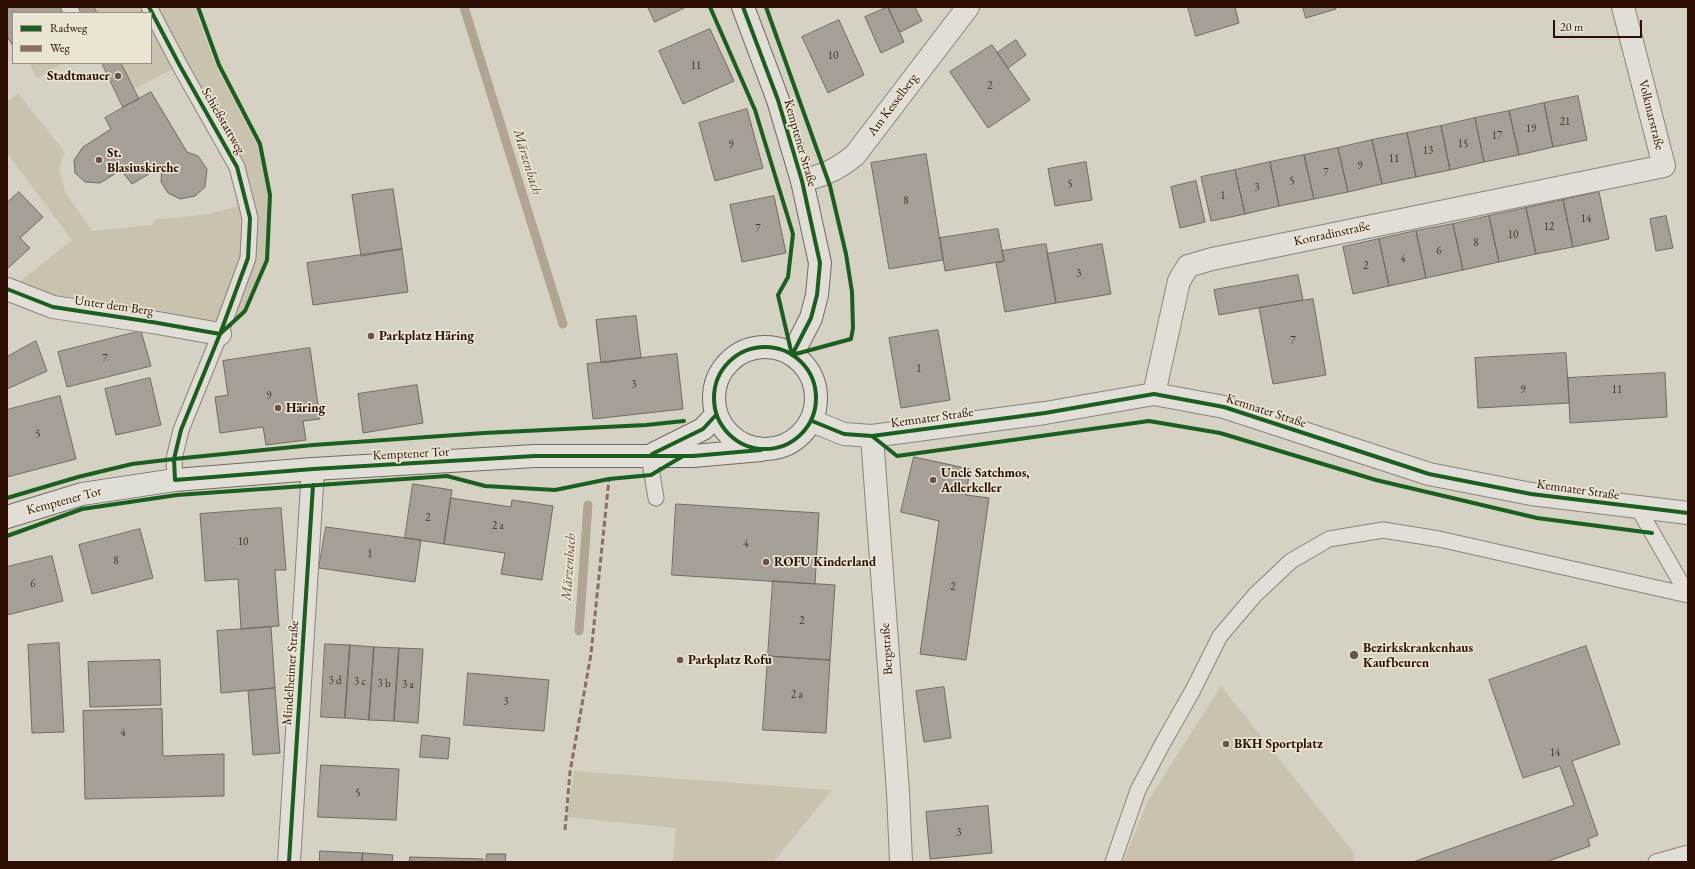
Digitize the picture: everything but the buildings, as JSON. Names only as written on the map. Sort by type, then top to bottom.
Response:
[{"type":"street","name":"Kemptener Straße","points":[[743,7],[778,100],[802,181],[820,263],[818,295],[811,318],[792,355]]},
{"type":"street","name":"Am Kesselberg","points":[[802,181],[826,175],[855,155],[968,7]]},
{"type":"street","name":"Volkmarstraße","points":[[1607,178],[1664,166],[1623,7]]},
{"type":"street","name":"Konradinstraße","points":[[1154,394],[1179,281],[1188,266],[1212,259],[1607,178]]},
{"type":"street","name":"Unter dem Berg","points":[[7,289],[53,308],[152,322],[220,334]]},
{"type":"street","points":[[759,347],[779,349],[792,355],[802,363],[811,376],[816,389],[816,406],[812,421],[798,438],[782,447],[761,450],[738,442],[724,431],[716,416],[714,392],[716,382],[722,370],[734,357],[750,349],[759,347]]},
{"type":"street","name":"Kemnater Straße","points":[[812,421],[844,434],[872,436],[1045,413],[1154,394],[1224,407],[1429,474],[1531,494],[1688,513]]},
{"type":"street","name":"Kemptener Tor","points":[[649,456],[703,429],[716,416]]},
{"type":"street","name":"Bergstraße","points":[[872,436],[898,792],[901,862]]},
{"type":"street","name":"Kemptener Tor","points":[[7,517],[82,494],[175,480],[535,456],[693,456],[761,450]]},
{"type":"street","name":"Mindelheimer Straße","points":[[289,862],[313,470]]},
{"type":"lane","name":"Schießstattweg","points":[[152,13],[237,167],[250,218],[248,258],[220,334],[181,430],[174,459],[175,480]]},
{"type":"lane","points":[[649,456],[656,498]]},
{"type":"lane","points":[[1638,508],[1688,594]]},
{"type":"lane","points":[[1113,862],[1138,790],[1193,690],[1220,636],[1255,595],[1291,561],[1329,539],[1383,530],[1439,539],[1688,594]]},
{"type":"lane","points":[[1656,862],[1688,853]]},
{"type":"shaded area","points":[[94,7],[142,7],[144,12],[96,12]]},
{"type":"shaded area","points":[[157,7],[194,7],[216,66],[257,145],[269,197],[266,260],[243,311],[228,323],[255,219]]},
{"type":"shaded area","points":[[152,26],[175,68],[134,89],[122,64],[152,64]]},
{"type":"shaded area","points":[[30,64],[62,64],[37,78]]},
{"type":"shaded area","points":[[18,93],[65,153],[59,167],[65,192],[92,231],[153,225],[153,220],[210,214],[242,205],[245,220],[242,258],[218,327],[54,302],[14,286],[72,240],[7,153],[7,102]]},
{"type":"shaded area","name":"BKH Sportplatz","points":[[1221,686],[1354,853],[1354,862],[1123,862],[1148,801]]},
{"type":"shaded area","points":[[574,771],[832,790],[773,862],[673,862],[676,828],[567,817]]},
{"type":"waterway","name":"Märzenbach","points":[[464,7],[563,324]]},
{"type":"waterway","name":"Märzenbach","points":[[579,631],[588,505]]},
{"type":"marked path","points":[[565,830],[570,772],[591,654],[609,479]]},
{"type":"cycle path","points":[[149,7],[152,12]]},
{"type":"cycle path","points":[[198,7],[219,65],[260,144],[270,195],[267,260],[245,311],[220,334]]},
{"type":"cycle path","points":[[710,7],[755,110],[793,234],[788,277],[778,295],[792,355]]},
{"type":"cycle path","points":[[743,7],[778,100],[802,181],[820,263],[817,295],[811,318],[792,355]]},
{"type":"cycle path","points":[[766,7],[830,186],[846,254],[852,292],[853,328],[851,339],[792,355]]},
{"type":"cycle path","points":[[152,13],[237,167],[250,218],[248,258],[220,334],[181,430],[174,459],[175,480],[313,469],[535,456],[693,456],[761,450]]},
{"type":"cycle path","points":[[7,289],[53,307],[220,334]]},
{"type":"cycle path","points":[[765,347],[785,351],[793,355],[801,362],[808,370],[812,378],[816,398],[812,418],[808,426],[801,434],[793,441],[785,445],[765,449],[745,445],[737,441],[729,434],[722,426],[718,418],[714,398],[718,378],[722,370],[729,362],[737,355],[745,351],[765,347]]},
{"type":"cycle path","points":[[812,421],[844,434],[872,436],[1045,413],[1154,394],[1224,407],[1429,474],[1531,494],[1688,513]]},
{"type":"cycle path","points":[[652,454],[703,429],[716,415]]},
{"type":"cycle path","points":[[7,498],[78,477],[132,464],[174,459],[313,445],[484,433],[646,425],[684,421]]},
{"type":"cycle path","points":[[872,436],[897,456],[1149,421],[1220,433],[1376,480],[1537,518],[1652,533]]},
{"type":"cycle path","points":[[7,536],[82,509],[177,495],[447,476],[485,486],[555,490],[609,479],[651,475],[683,456]]},
{"type":"cycle path","points":[[289,862],[313,485]]},
{"type":"place","name":"Stadtmauer","points":[[118,76]]},
{"type":"place","name":"St. Blasiuskirche","points":[[99,160]]},
{"type":"place","name":"Parkplatz Häring","points":[[371,336]]},
{"type":"place","name":"Häring","points":[[278,408]]},
{"type":"place","name":"Uncle Satchmos, Adlerkeller","points":[[933,480]]},
{"type":"place","name":"ROFU Kinderland","points":[[766,562]]},
{"type":"place","name":"Bezirkskrankenhaus Kaufbeuren","points":[[1354,655]]},
{"type":"place","name":"Parkplatz Rofu","points":[[680,660]]},
{"type":"place","name":"BKH Sportplatz","points":[[1226,744]]}]
